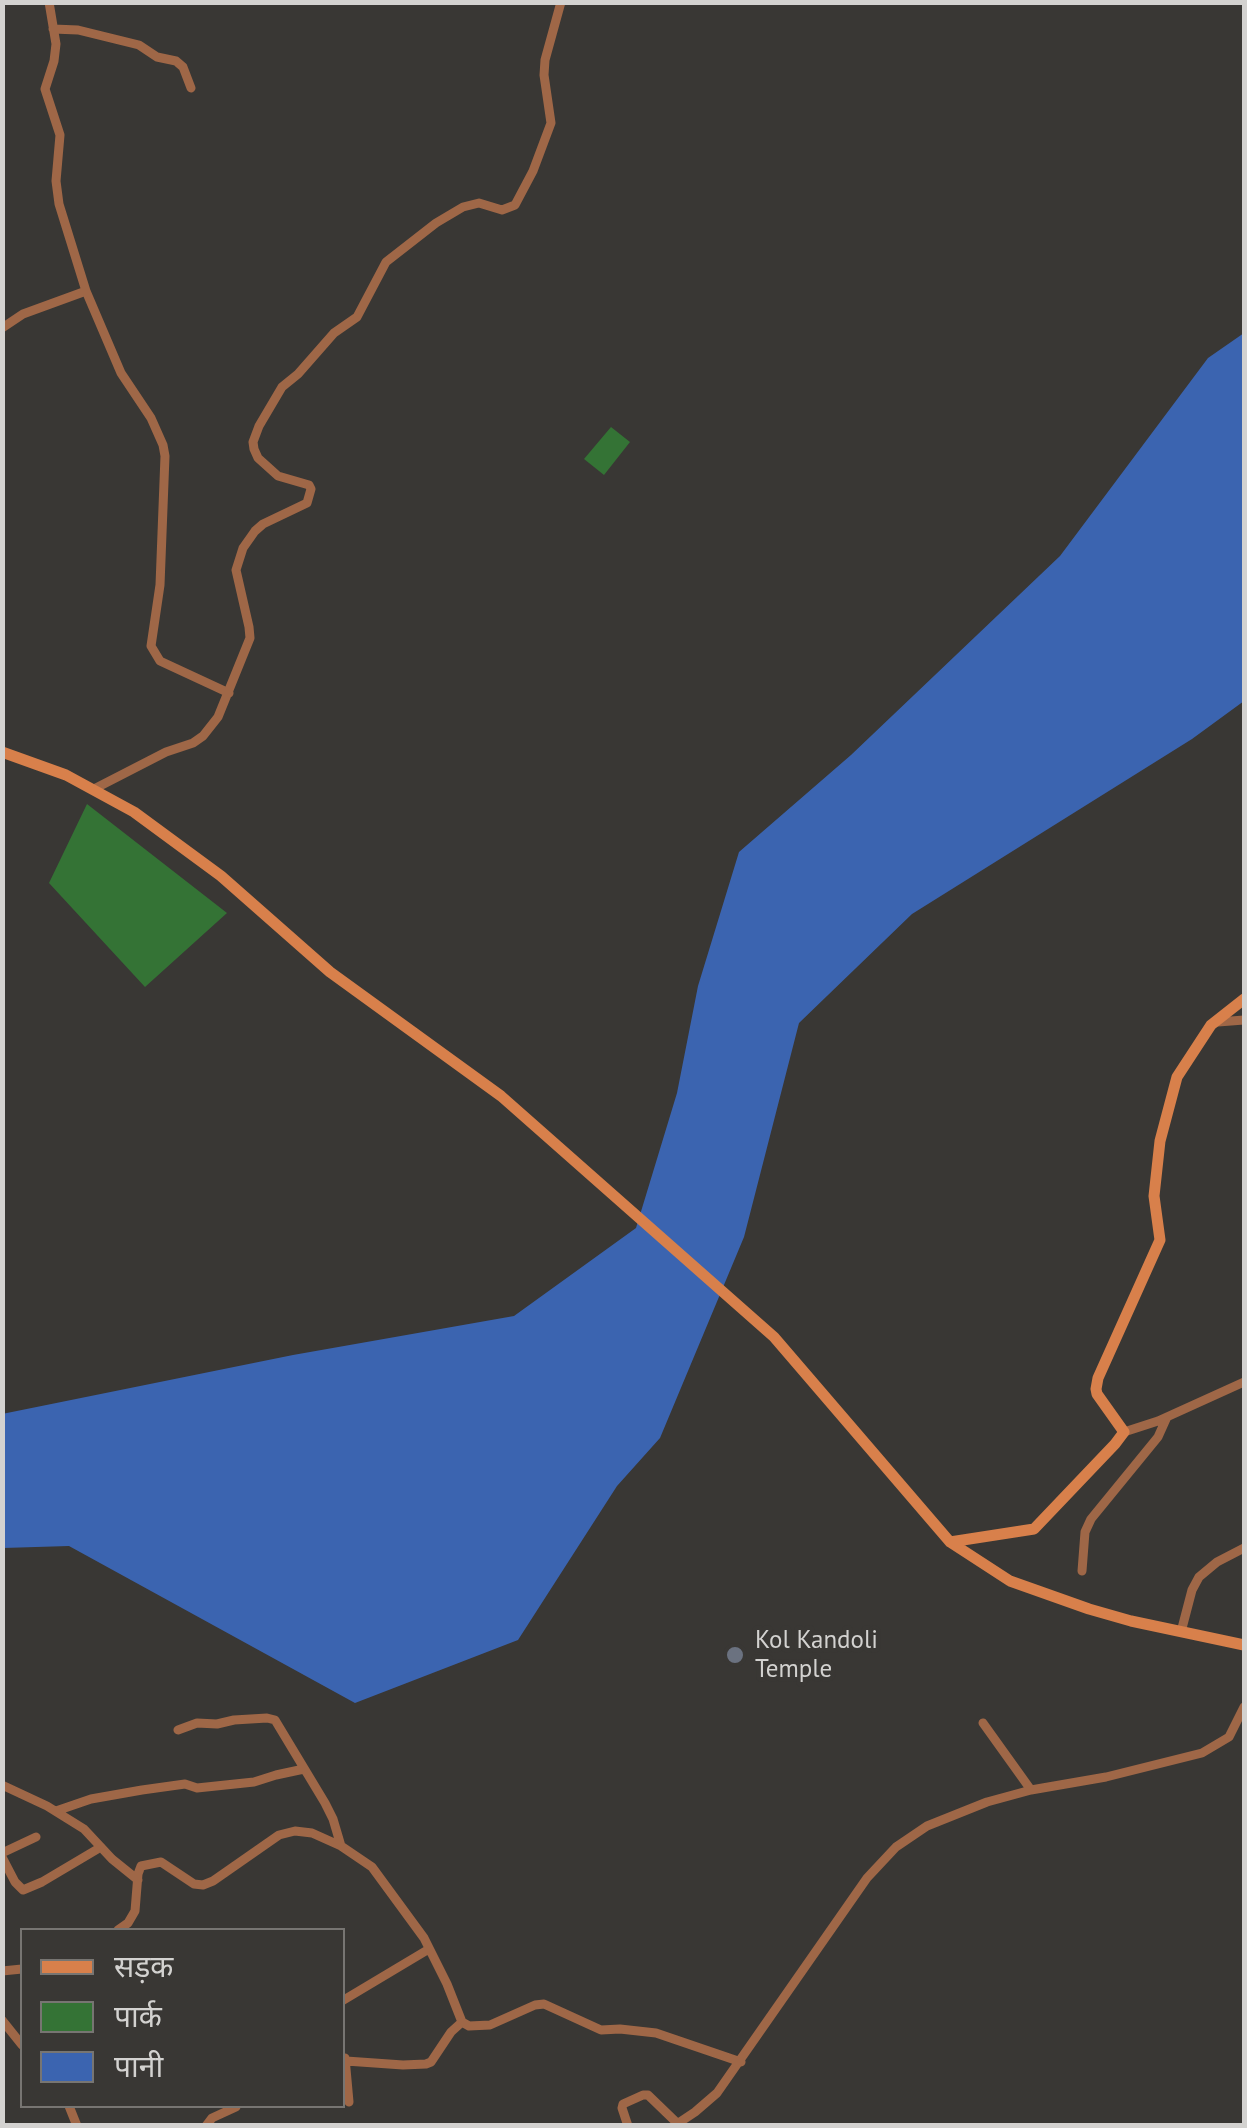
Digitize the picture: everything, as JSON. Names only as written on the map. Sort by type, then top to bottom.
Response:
[{"type":"main road","points":[[2,752],[60,773],[134,812],[221,876],[330,972],[501,1096],[774,1337],[950,1542],[1010,1582],[1089,1609],[1244,1645]]},
{"type":"main road","points":[[950,1542],[1034,1528],[1124,1432],[1097,1394],[1098,1378],[1160,1240],[1154,1196],[1160,1140],[1177,1077],[1215,1022],[1244,1000]]},
{"type":"street","points":[[50,2],[56,44],[45,89],[60,135],[56,181],[59,204],[86,291],[121,374],[151,418],[166,456],[160,585],[150,646],[160,660],[228,693]]},
{"type":"street","points":[[94,789],[166,752],[193,743],[218,717],[250,638],[236,570],[244,548],[263,524],[307,502],[311,489],[278,476],[258,458],[254,442],[259,426],[282,387],[334,333],[357,317],[386,262],[436,223],[464,207],[479,204],[502,210],[515,205],[533,172],[551,124],[545,60],[561,2]]},
{"type":"street","points":[[53,29],[78,30],[139,45],[157,56],[176,60],[183,66],[191,88]]},
{"type":"street","points":[[2,328],[22,314],[86,291]]},
{"type":"street","points":[[1215,1022],[1244,1020]]},
{"type":"street","points":[[1124,1432],[1244,1382]]},
{"type":"street","points":[[1082,1571],[1085,1532],[1091,1519],[1158,1437],[1167,1416]]},
{"type":"street","points":[[1181,1632],[1199,1577],[1244,1548]]},
{"type":"street","points":[[628,2126],[622,2108],[643,2095],[648,2095],[676,2124],[717,2093],[868,1878],[896,1847],[927,1826],[987,1802],[1031,1790],[1106,1778],[1202,1753],[1229,1737],[1244,1707]]},
{"type":"street","points":[[178,1730],[192,1724],[275,1720],[333,1819],[341,1846]]},
{"type":"street","points":[[983,1722],[1031,1790]]},
{"type":"street","points":[[56,1811],[91,1799],[142,1790],[254,1782],[304,1769]]},
{"type":"street","points":[[2,1785],[84,1828],[125,1872],[138,1880]]},
{"type":"street","points":[[121,1928],[135,1911],[141,1866],[161,1862],[194,1884],[203,1884],[279,1836],[295,1831],[312,1833],[372,1867],[430,1949],[462,2022],[469,2026],[490,2025],[534,2004],[544,2004],[601,2030],[656,2033],[740,2062]]},
{"type":"street","points":[[36,1837],[2,1855],[22,1890],[100,1847]]},
{"type":"street","points":[[345,1999],[430,1949]]},
{"type":"street","points":[[2,2020],[20,2042]]},
{"type":"street","points":[[345,2059],[403,2066],[426,2064],[462,2022]]},
{"type":"street","points":[[345,2068],[349,2102]]},
{"type":"street","points":[[206,2126],[212,2118],[234,2108]]},
{"type":"green space","points":[[611,427],[630,442],[604,475],[584,459]]},
{"type":"green space","points":[[87,804],[227,913],[145,987],[49,883]]},
{"type":"water","points":[[1244,333],[1244,701],[1192,739],[912,914],[799,1023],[744,1237],[660,1438],[617,1486],[518,1640],[355,1703],[69,1546],[3,1548],[2,1414],[293,1355],[514,1316],[636,1228],[677,1093],[698,986],[739,852],[851,755],[1060,556],[1208,358]]},
{"type":"place","name":"Kol Kandoli Temple","points":[[735,1655]]}]
